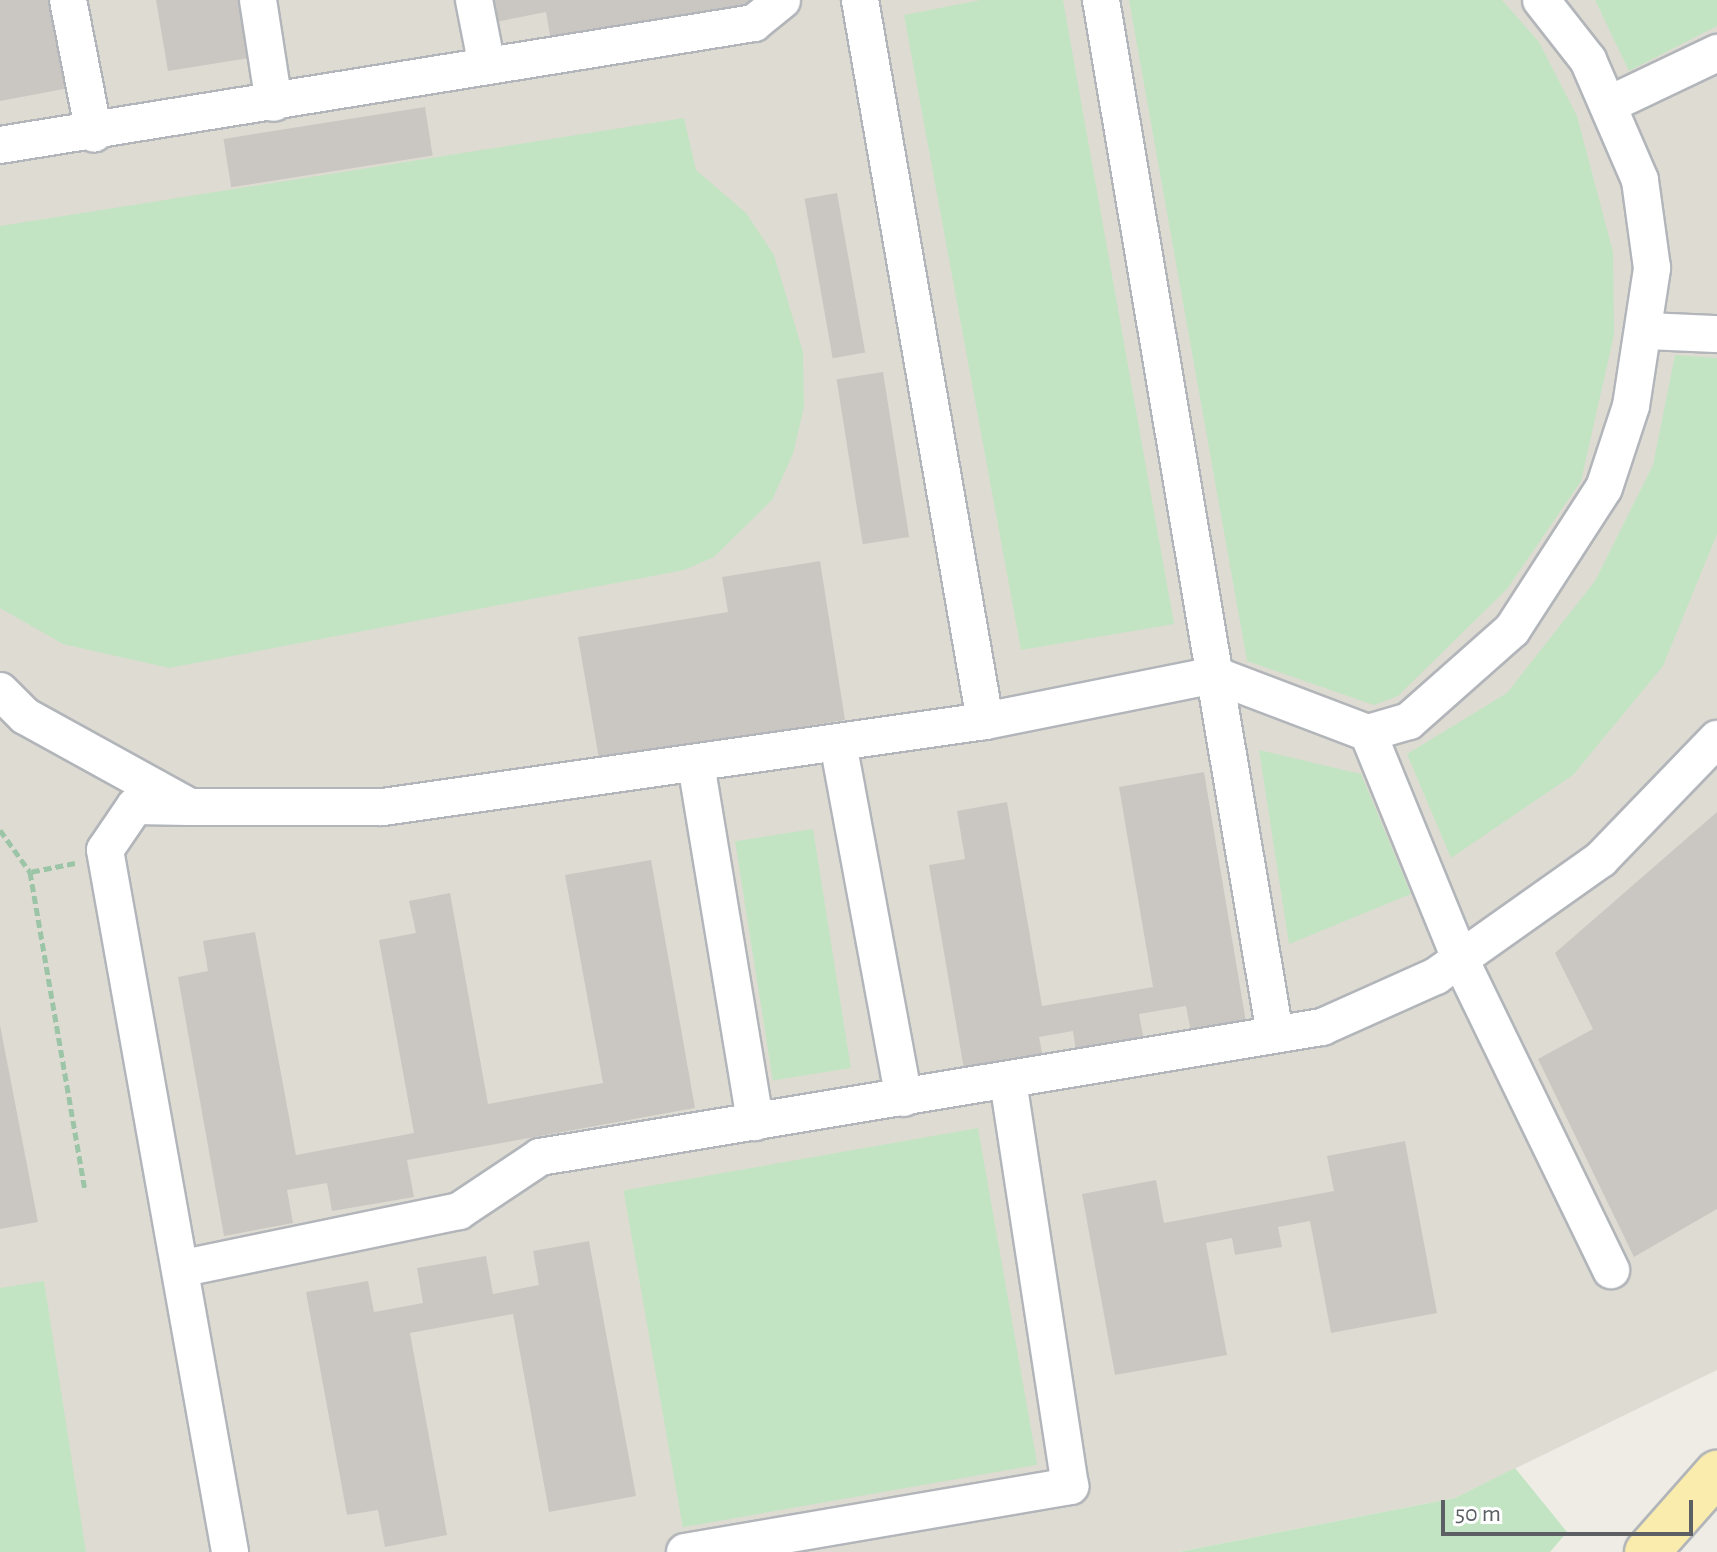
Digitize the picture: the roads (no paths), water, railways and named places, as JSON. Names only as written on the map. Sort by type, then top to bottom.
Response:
[{"type":"main road","points":[[1647,1552],[1717,1473]]},
{"type":"street","points":[[68,0],[94,134]]},
{"type":"street","points":[[258,0],[274,103]]},
{"type":"street","points":[[474,0],[487,66]]},
{"type":"street","points":[[0,145],[94,134],[754,23],[782,0]]},
{"type":"street","points":[[860,0],[985,721]]},
{"type":"street","points":[[1101,0],[1275,1034]]},
{"type":"street","points":[[230,1552],[184,1268],[105,850],[135,806],[383,807],[985,721],[1215,675],[1368,733],[1409,721],[1512,630],[1604,488],[1648,331],[1652,268],[1640,180],[1588,60],[1541,0]]},
{"type":"street","points":[[1608,105],[1717,53]]},
{"type":"street","points":[[1648,331],[1717,334]]},
{"type":"street","points":[[0,691],[13,718],[190,807]]},
{"type":"street","points":[[1368,733],[1460,959],[1611,1270]]},
{"type":"street","points":[[184,1268],[459,1211],[540,1157],[1322,1027],[1460,959],[1601,859],[1717,739]]},
{"type":"street","points":[[838,743],[904,1098]]},
{"type":"street","points":[[696,764],[755,1122]]},
{"type":"street","points":[[685,1552],[1070,1486],[1008,1081]]}]
